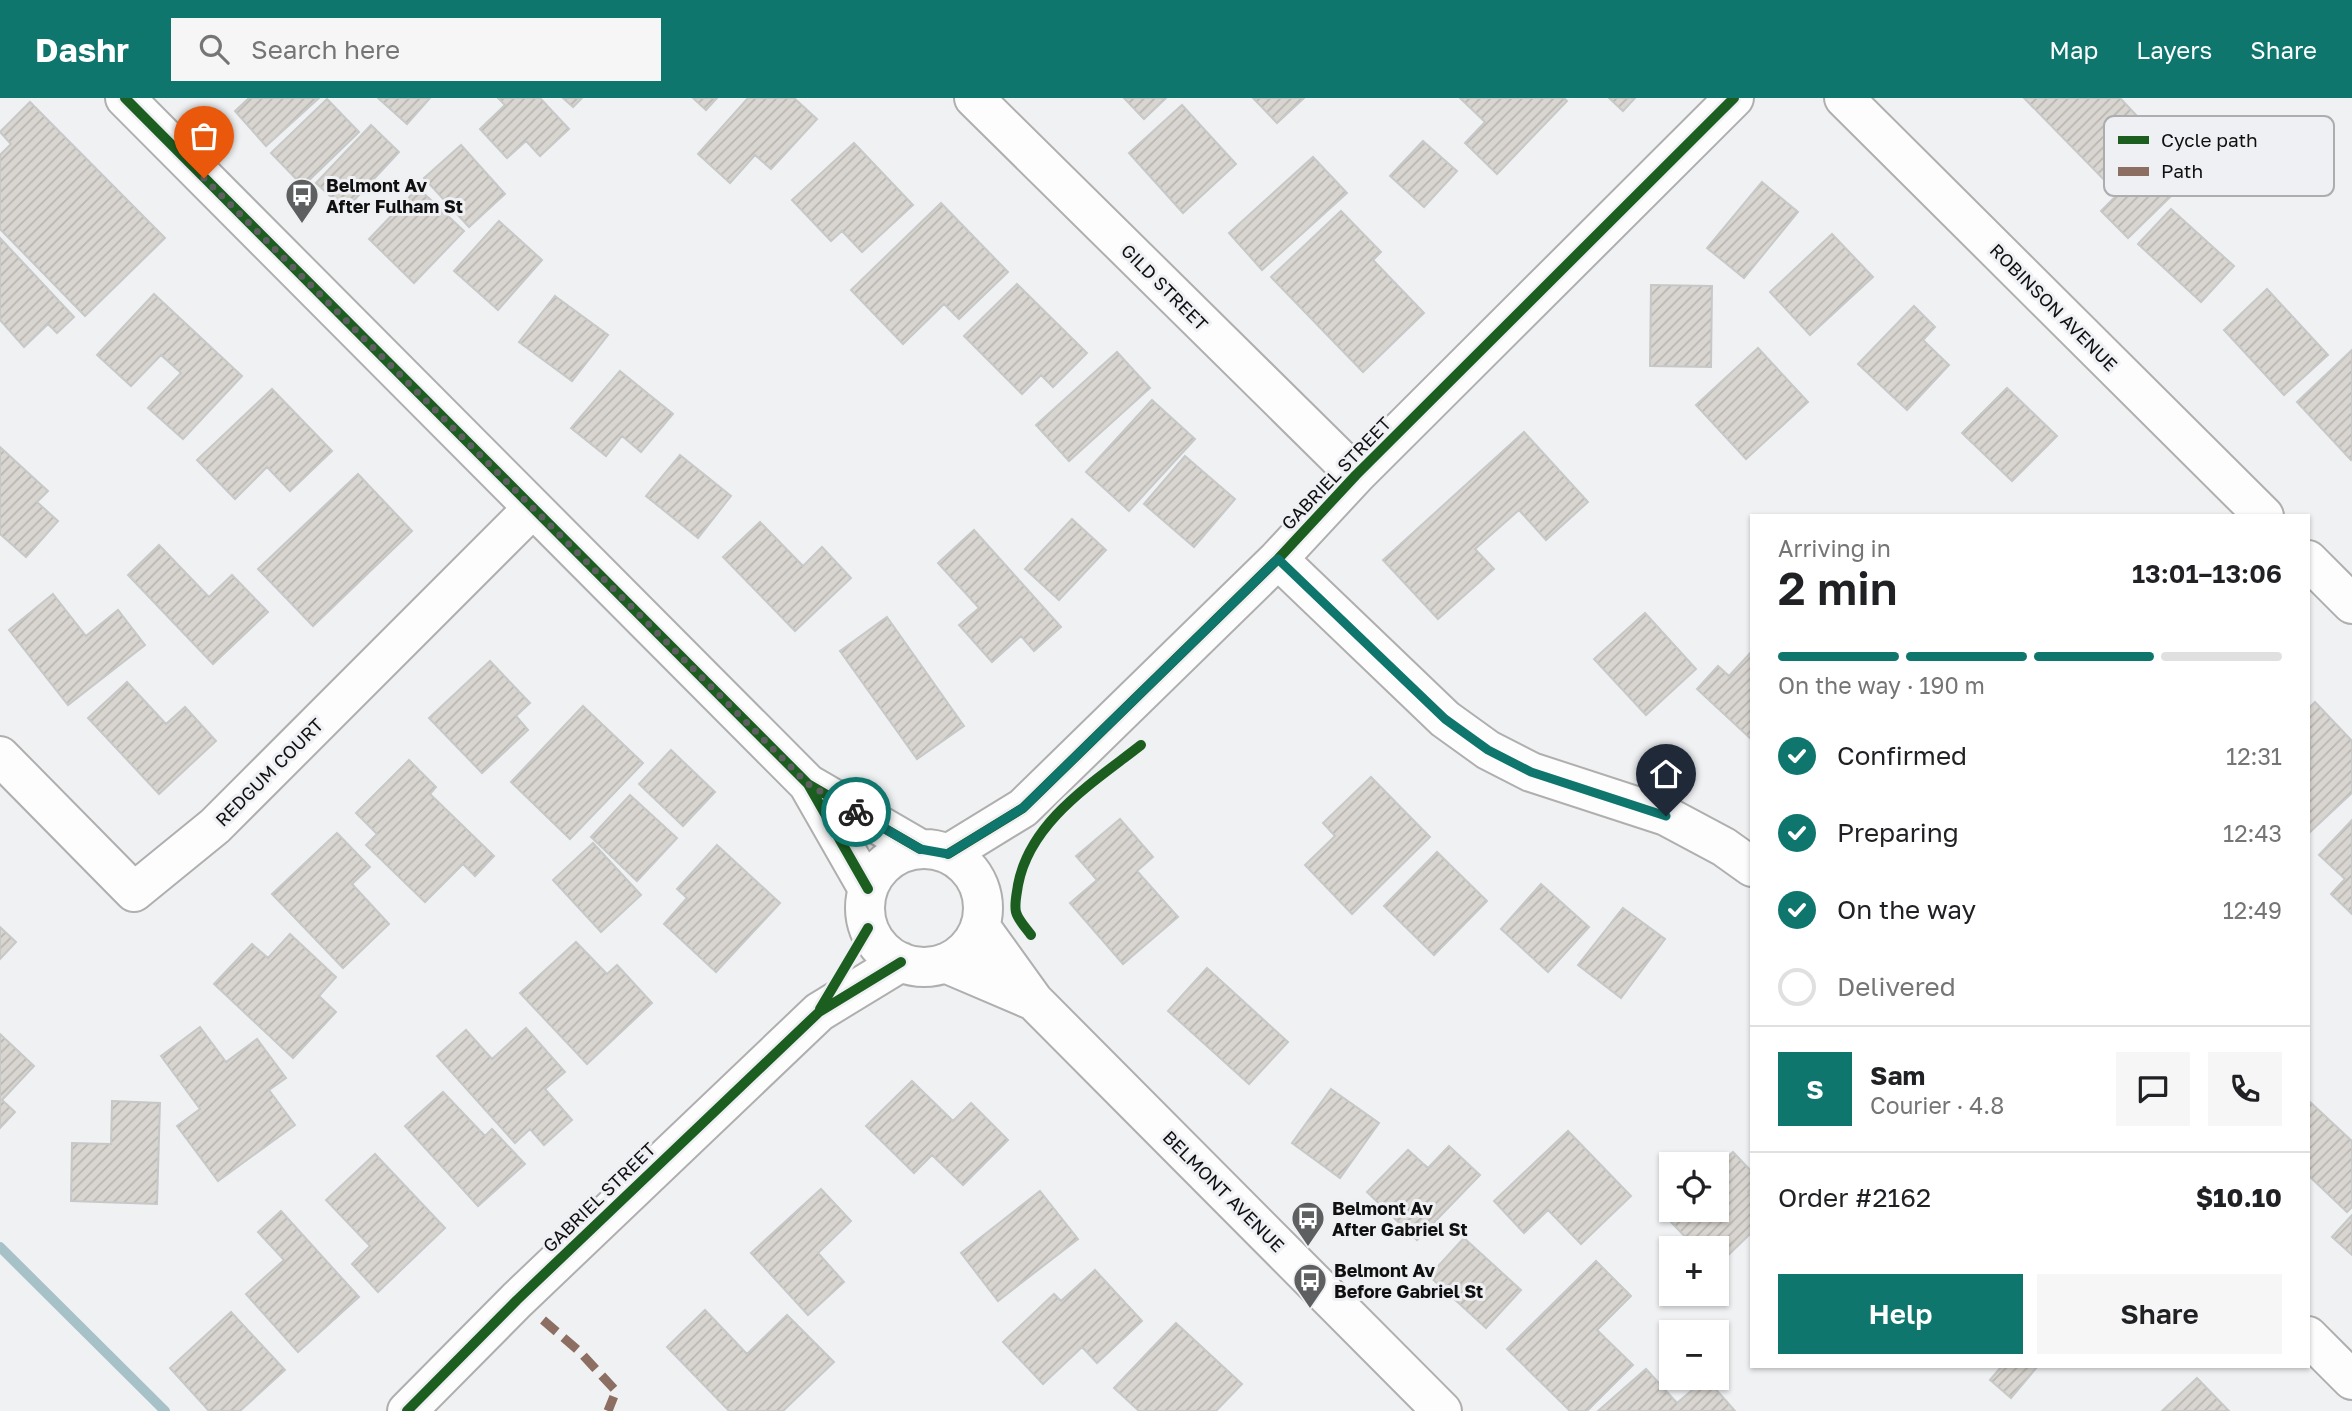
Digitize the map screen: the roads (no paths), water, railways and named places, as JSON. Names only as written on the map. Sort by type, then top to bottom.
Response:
[{"type":"street","name":"GILD STREET","points":[[974,98],[1356,475]]},
{"type":"street","name":"GABRIEL STREET","points":[[979,887],[1023,808],[1278,559],[1356,475],[1734,98]]},
{"type":"street","name":"ROBINSON AVENUE","points":[[1844,98],[2262,514]]},
{"type":"street","points":[[146,105],[532,509],[808,784],[868,889]]},
{"type":"street","name":"REDGUM COURT","points":[[0,756],[134,892],[215,826],[532,509]]},
{"type":"street","points":[[1278,559],[1445,719],[1488,750],[1531,772],[1666,816],[1724,847],[1750,866]]},
{"type":"street","points":[[2310,562],[2352,604]]},
{"type":"street","points":[[808,784],[934,851],[961,862],[972,873],[979,887],[983,907],[980,926],[972,942],[961,954],[945,963],[930,967],[901,962],[881,949],[868,928],[864,909],[868,889],[876,873],[888,861],[903,853],[934,851]]},
{"type":"street","name":"GABRIEL STREET","points":[[934,851],[1023,808]]},
{"type":"street","name":"BELMONT AVENUE","points":[[980,926],[1034,1001],[1443,1411]]},
{"type":"street","name":"GABRIEL STREET","points":[[819,1012],[868,928]]},
{"type":"street","name":"GABRIEL STREET","points":[[407,1411],[517,1300],[819,1012],[901,962]]},
{"type":"street","name":"BELMONT AVENUE","points":[[945,963],[1034,1001]]},
{"type":"street","points":[[2310,1338],[2352,1380]]},
{"type":"waterway","points":[[0,1247],[165,1411]]},
{"type":"place","name":"Belmont Av After Fulham St","points":[[302,225]]},
{"type":"place","name":"Belmont Av After Gabriel St","points":[[1308,1248]]},
{"type":"place","name":"Belmont Av Before Gabriel St","points":[[1310,1310]]}]
